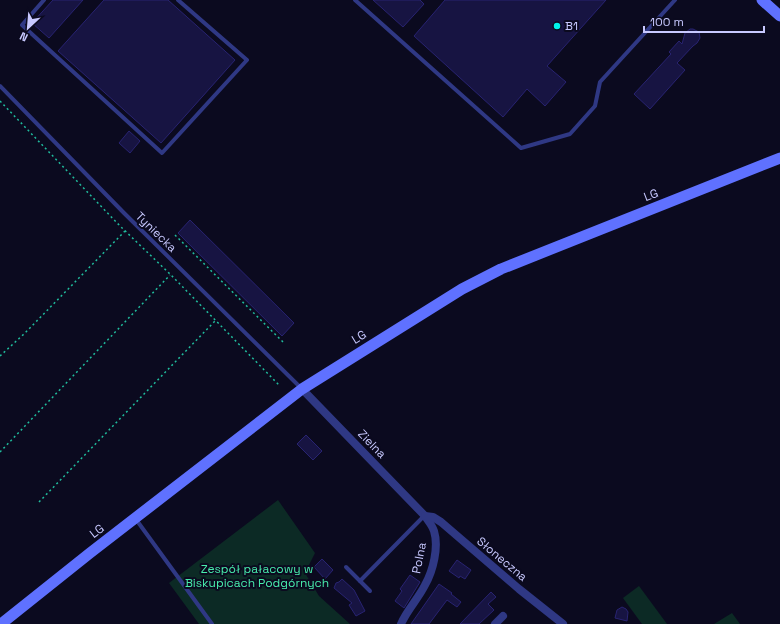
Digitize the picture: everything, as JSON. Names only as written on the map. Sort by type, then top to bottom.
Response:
[{"type":"main road","points":[[762,0],[780,16]]},
{"type":"main road","name":"LG","points":[[2,624],[135,518],[302,389],[462,289],[501,269],[780,158]]},
{"type":"street","name":"Zielna","points":[[302,389],[425,516]]},
{"type":"street","name":"Polna","points":[[401,624],[407,611],[425,585],[433,563],[436,546],[435,538],[430,523],[425,516]]},
{"type":"street","name":"Słoneczna","points":[[425,516],[433,517],[441,522],[519,589],[563,624]]},
{"type":"street","points":[[495,624],[503,616]]},
{"type":"lane","points":[[44,0],[22,25],[162,153],[247,60],[178,0]]},
{"type":"lane","points":[[355,0],[521,148],[570,134],[595,106],[600,82],[675,0]]},
{"type":"lane","name":"Tyniecka","points":[[0,86],[124,213],[302,389]]},
{"type":"lane","points":[[360,581],[425,516]]},
{"type":"lane","points":[[135,518],[212,624]]},
{"type":"lane","points":[[346,567],[370,591]]},
{"type":"path","points":[[0,102],[125,231],[171,275],[279,385]]},
{"type":"path","points":[[0,356],[25,333],[125,231]]},
{"type":"path","points":[[174,235],[285,344]]},
{"type":"path","points":[[0,452],[171,275]]},
{"type":"path","points":[[39,502],[216,320]]},
{"type":"green space","name":"Zespół pałacowy w Biskupicach Podgórnych","points":[[278,500],[315,553],[305,573],[319,596],[350,624],[199,624],[169,583]]},
{"type":"green space","points":[[639,586],[667,624],[642,624],[623,598]]},
{"type":"green space","points":[[732,613],[740,624],[714,624]]},
{"type":"building","points":[[53,0],[83,0],[49,38],[32,23]]},
{"type":"building","points":[[104,0],[168,0],[235,60],[161,143],[58,51]]},
{"type":"building","points":[[373,0],[420,0],[424,4],[403,27]]},
{"type":"building","points":[[445,0],[606,0],[547,66],[566,82],[545,106],[527,89],[503,117],[414,36]]},
{"type":"building","points":[[690,29],[699,32],[700,38],[677,63],[685,70],[650,109],[634,94],[671,54],[669,52],[679,41],[682,44],[685,33]]},
{"type":"building","points":[[129,131],[140,141],[130,153],[119,143]]},
{"type":"building","points":[[190,220],[294,323],[282,336],[178,233]]},
{"type":"building","points":[[306,435],[322,451],[313,460],[297,444]]},
{"type":"building","points":[[322,559],[333,570],[325,579],[314,567]]},
{"type":"building","points":[[457,560],[471,570],[465,579],[460,576],[459,578],[449,571]]},
{"type":"building","points":[[410,575],[420,582],[404,608],[395,601],[402,591],[400,589]]},
{"type":"building","points":[[342,579],[354,590],[365,611],[356,616],[349,605],[352,603],[334,588],[336,583]]},
{"type":"building","points":[[439,584],[452,593],[451,594],[461,602],[457,607],[447,600],[429,624],[411,624]]},
{"type":"building","points":[[491,592],[496,597],[488,604],[494,610],[479,624],[460,624]]},
{"type":"building","points":[[622,607],[628,612],[627,621],[615,618],[617,610]]},
{"type":"place","name":"B1","points":[[557,26]]}]
